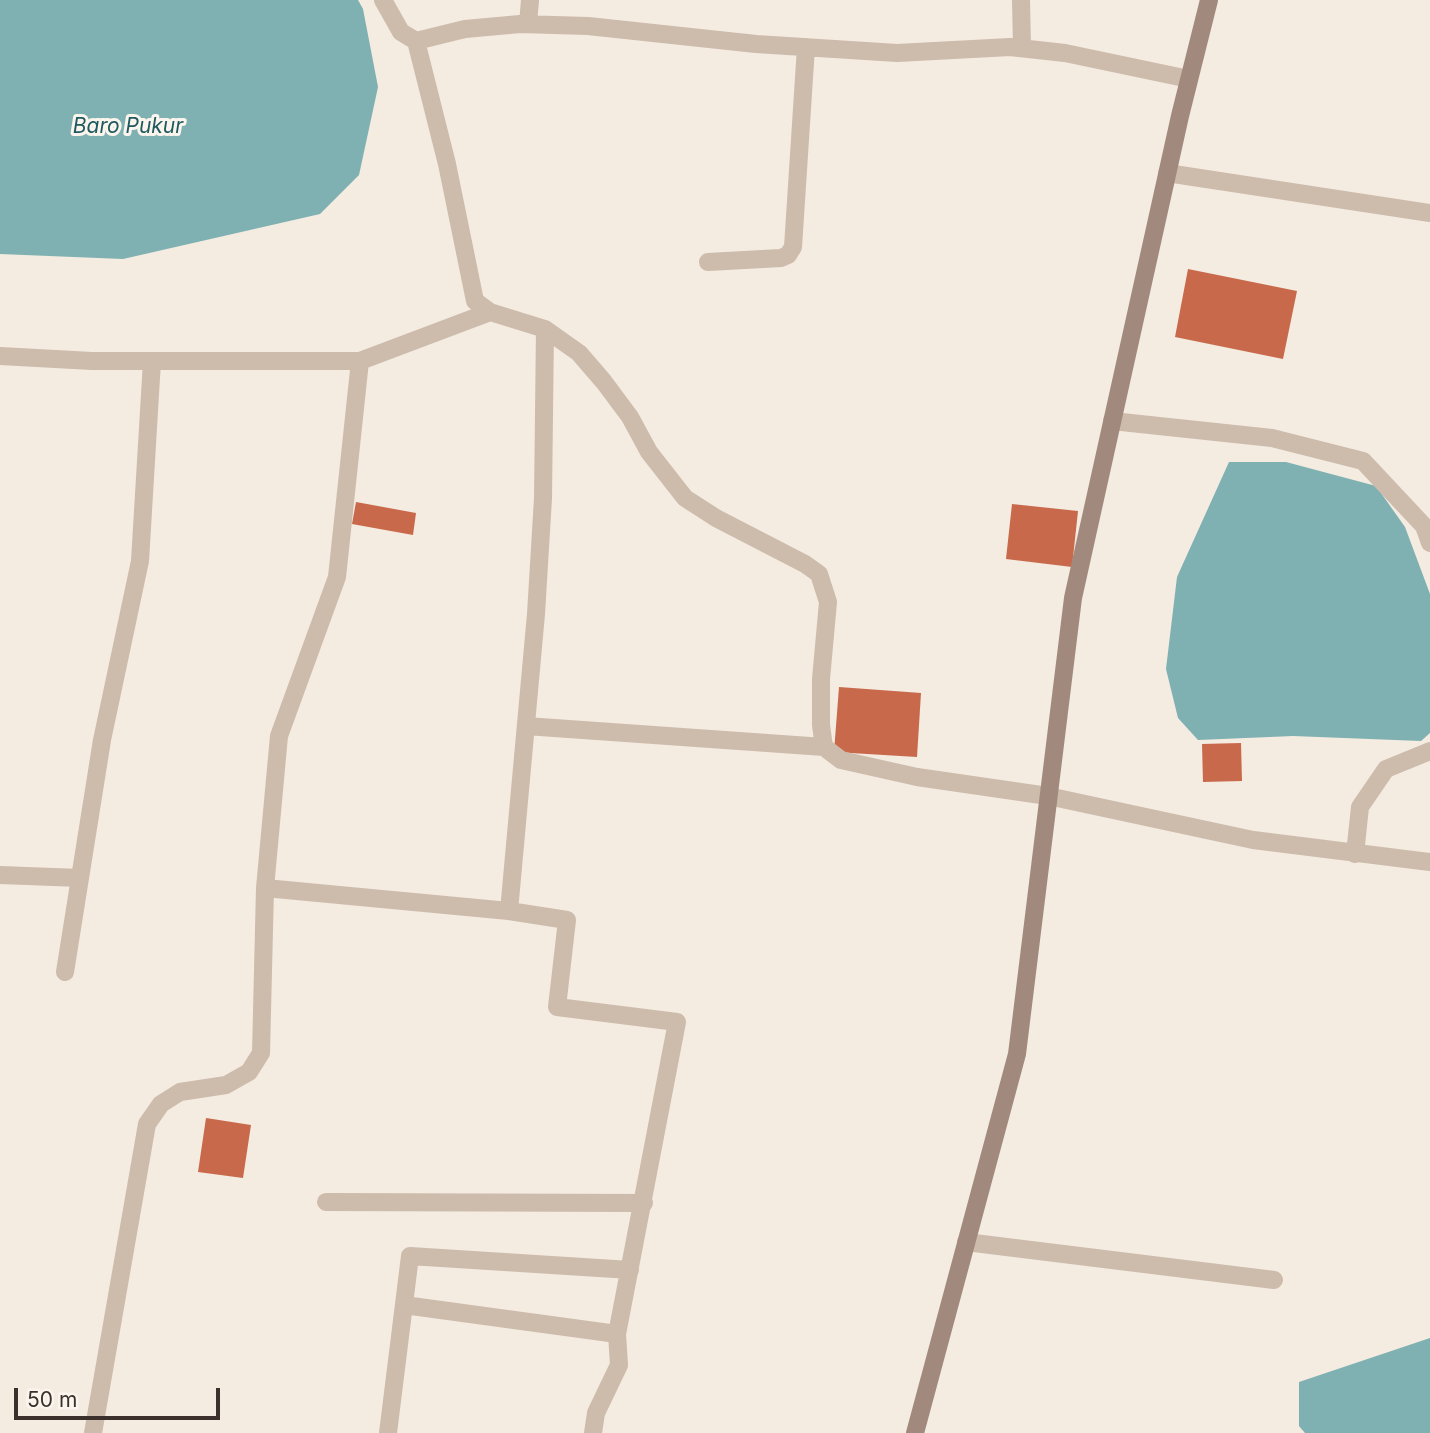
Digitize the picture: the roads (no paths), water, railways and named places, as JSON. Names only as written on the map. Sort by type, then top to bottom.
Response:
[{"type":"main road","points":[[915,1433],[1017,1054],[1073,598],[1167,173],[1209,0]]},
{"type":"street","points":[[383,0],[401,32],[416,41],[465,29],[528,24],[587,26],[897,53],[1022,48],[1189,79]]},
{"type":"street","points":[[528,24],[530,0]]},
{"type":"street","points":[[1021,0],[1022,48]]},
{"type":"street","points":[[416,41],[447,164],[475,301],[490,312],[545,329],[579,353],[629,416],[649,453],[685,498],[716,518],[819,574],[828,602],[821,678],[824,747]]},
{"type":"street","points":[[708,262],[781,258],[788,255],[793,247],[806,47]]},
{"type":"street","points":[[1167,173],[1430,213]]},
{"type":"street","points":[[0,356],[92,361],[359,361],[490,312]]},
{"type":"street","points":[[509,911],[543,498],[545,329]]},
{"type":"street","points":[[65,972],[102,740],[140,561],[152,361]]},
{"type":"street","points":[[93,1433],[147,1124],[161,1104],[180,1092],[226,1085],[249,1072],[261,1053],[265,888],[279,736],[337,577],[359,361]]},
{"type":"street","points":[[1112,421],[1272,438],[1363,461],[1424,526],[1430,543]]},
{"type":"street","points":[[526,726],[824,747],[841,760],[917,777],[1048,796],[1253,840],[1430,862]]},
{"type":"street","points":[[1355,854],[1360,807],[1386,769],[1430,751]]},
{"type":"street","points":[[0,876],[80,878]]},
{"type":"street","points":[[265,888],[509,911],[566,920],[557,1007],[677,1021],[617,1334],[619,1364],[596,1413],[593,1433]]},
{"type":"street","points":[[326,1202],[644,1203]]},
{"type":"street","points":[[965,1242],[1275,1280]]},
{"type":"street","points":[[388,1433],[411,1256],[630,1270]]},
{"type":"street","points":[[404,1305],[617,1334]]},
{"type":"water","name":"Baro Pukur","points":[[0,0],[358,0],[363,9],[378,87],[359,175],[320,214],[123,259],[0,254]]},
{"type":"water","points":[[1229,462],[1286,462],[1376,486],[1405,527],[1430,594],[1430,733],[1421,741],[1293,736],[1198,740],[1178,718],[1166,669],[1177,577]]},
{"type":"water","points":[[1430,1338],[1430,1433],[1305,1433],[1299,1426],[1299,1382]]}]
